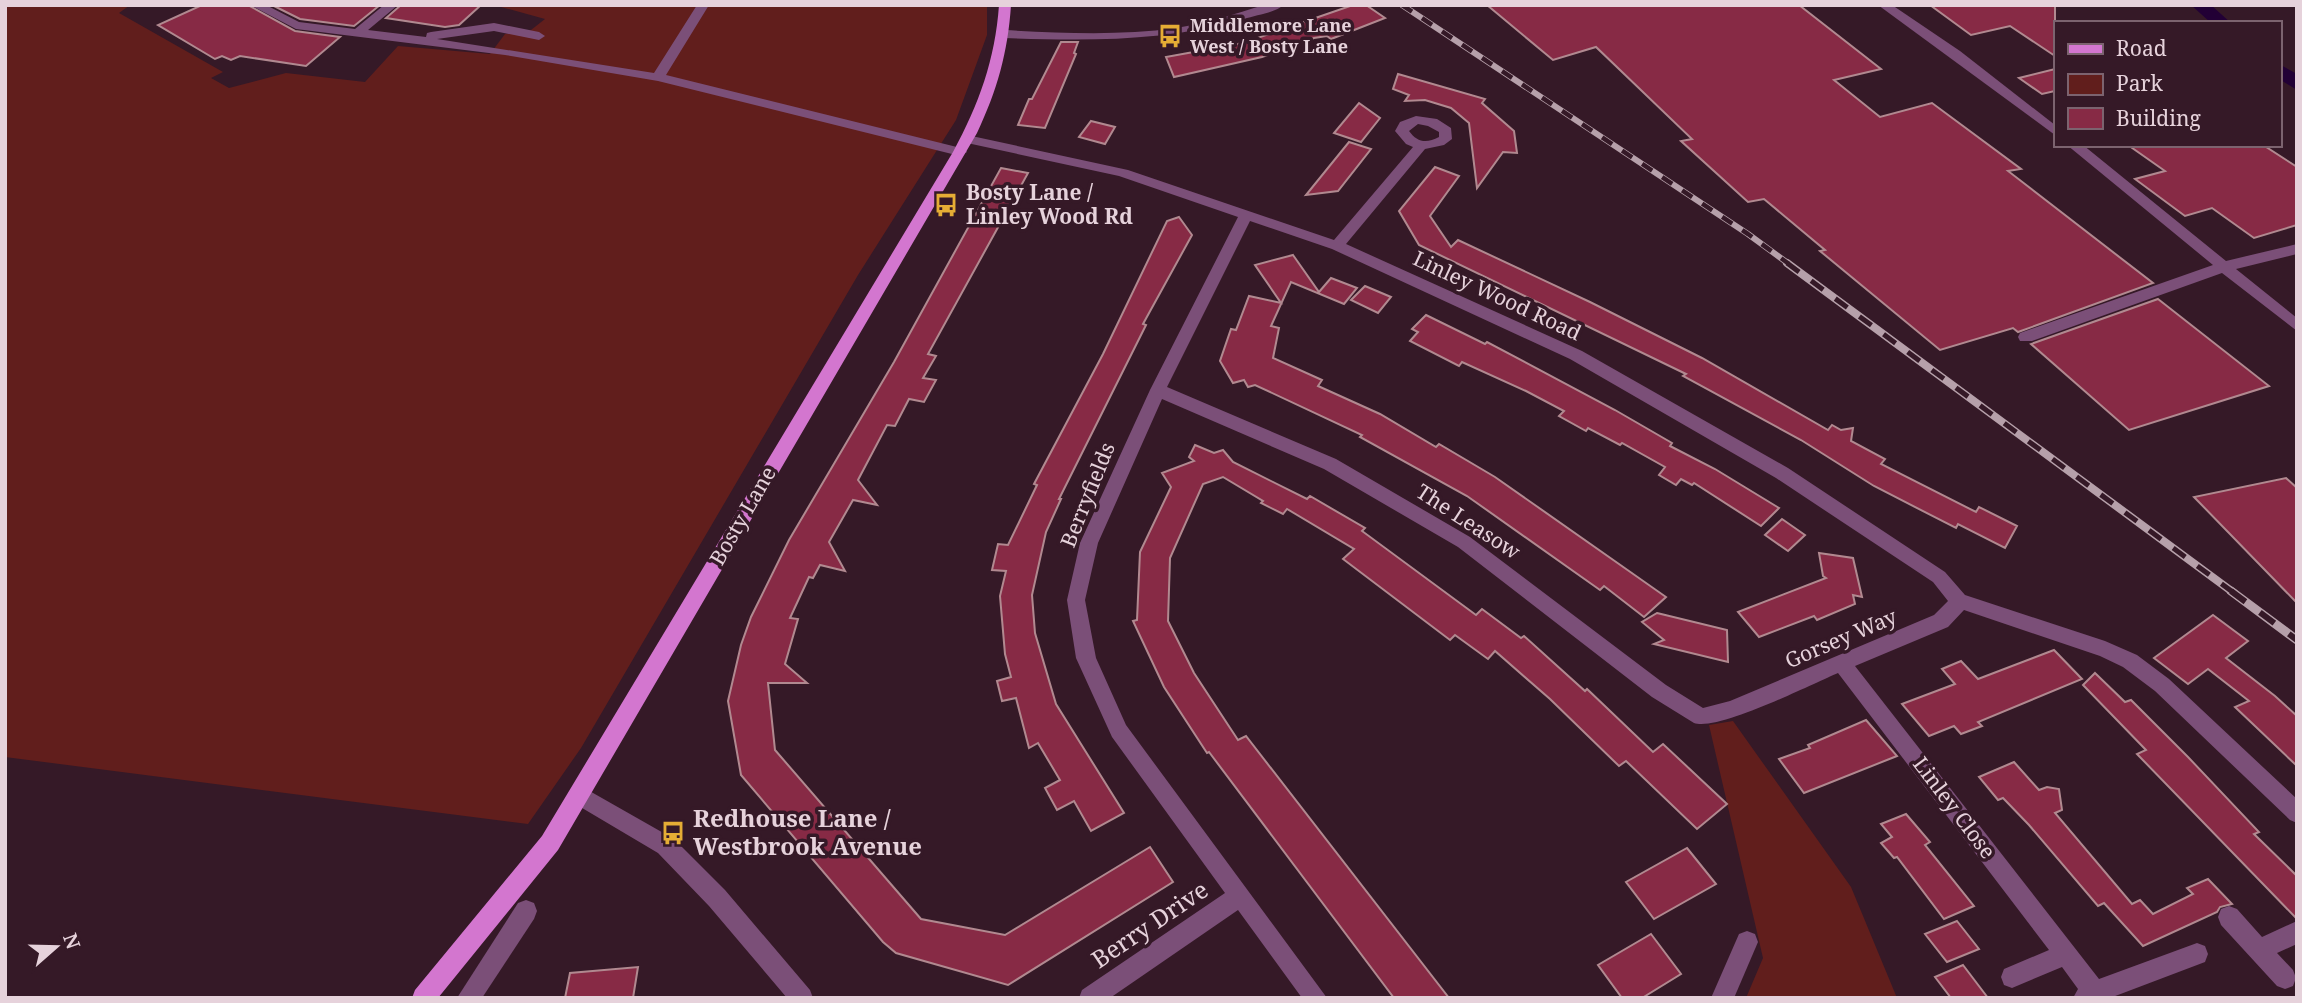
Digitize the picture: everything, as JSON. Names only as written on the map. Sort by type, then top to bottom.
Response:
[{"type":"main road","name":"Bosty Lane","points":[[423,998],[550,843],[964,146],[994,86],[1004,34],[1004,5]]},
{"type":"street","name":"Linley Wood Road","points":[[256,5],[296,24],[506,51],[658,77],[964,146],[1123,173],[1247,214],[1337,246],[1576,355],[1782,473],[1938,577],[1958,600]]},
{"type":"street","points":[[358,32],[392,5]]},
{"type":"street","points":[[658,77],[703,5]]},
{"type":"street","points":[[1004,34],[1103,38],[1164,33],[1231,19],[1278,5]]},
{"type":"street","points":[[1884,5],[1956,54],[2054,130]]},
{"type":"street","points":[[418,40],[494,27],[539,36]]},
{"type":"street","points":[[1337,246],[1421,146]]},
{"type":"street","points":[[2077,147],[2297,326]]},
{"type":"street","name":"Berryfields","points":[[1247,214],[1158,390],[1089,543],[1076,600],[1086,658],[1119,731],[1316,998]]},
{"type":"street","points":[[2026,337],[2226,266],[2297,248]]},
{"type":"street","name":"The Leasow","points":[[1158,390],[1330,464],[1464,542],[1659,691],[1701,717],[1732,709]]},
{"type":"street","points":[[1958,600],[2105,649],[2130,661],[2162,685],[2297,813]]},
{"type":"street","name":"Gorsey Way","points":[[1732,709],[1941,621],[1955,609],[1958,600]]},
{"type":"street","name":"Linley Close","points":[[1842,663],[2065,954],[2090,995],[2197,954]]},
{"type":"street","points":[[579,795],[666,846],[717,898],[802,998]]},
{"type":"street","name":"Berry Drive","points":[[1090,998],[1240,896]]},
{"type":"street","points":[[468,998],[526,911]]},
{"type":"street","points":[[2229,917],[2285,978]]},
{"type":"street","points":[[2259,950],[2297,932]]},
{"type":"street","points":[[1722,998],[1747,942]]},
{"type":"street","points":[[2012,977],[2065,954]]},
{"type":"green space","points":[[5,5],[130,5],[119,13],[223,72],[211,78],[229,88],[286,73],[365,82],[398,46],[490,54],[505,34],[531,30],[545,19],[494,5],[987,5],[987,35],[956,120],[858,275],[581,748],[528,824],[5,757]]},
{"type":"green space","points":[[1733,721],[1851,887],[1897,998],[1746,998],[1763,958],[1709,725]]},
{"type":"building","points":[[202,5],[248,5],[295,31],[340,37],[306,66],[240,56],[231,60],[222,56],[215,59],[158,25]]},
{"type":"building","points":[[272,5],[380,5],[354,26],[300,19]]},
{"type":"building","points":[[401,5],[481,5],[459,25],[445,27],[386,18]]},
{"type":"building","points":[[1353,5],[1366,5],[1385,18],[1331,39],[1327,36],[1314,38],[1262,57],[1174,77],[1166,57],[1243,43]]},
{"type":"building","points":[[1487,5],[1799,5],[1881,69],[1834,80],[1880,117],[1932,103],[2021,169],[2008,171],[2153,283],[2018,332],[2013,328],[1940,350],[1820,251],[1825,250],[1764,199],[1748,202],[1681,141],[1692,139],[1596,47],[1553,60]]},
{"type":"building","points":[[1930,5],[2055,5],[2054,55],[2010,26],[1971,35]]},
{"type":"building","points":[[1061,42],[1078,42],[1074,53],[1076,54],[1045,128],[1018,125],[1029,99],[1032,99]]},
{"type":"building","points":[[2054,69],[2054,91],[2042,94],[2019,78]]},
{"type":"building","points":[[1398,74],[1485,99],[1482,103],[1514,131],[1517,153],[1503,152],[1477,188],[1469,123],[1451,108],[1425,100],[1405,101],[1409,95],[1393,89]]},
{"type":"building","points":[[1359,103],[1380,118],[1361,142],[1334,133]]},
{"type":"building","points":[[1091,121],[1115,127],[1105,144],[1079,137]]},
{"type":"building","points":[[1349,142],[1371,149],[1338,191],[1306,195]]},
{"type":"building","points":[[2131,147],[2266,147],[2297,167],[2297,225],[2254,238],[2212,208],[2185,216],[2135,179],[2165,171]]},
{"type":"building","points":[[1435,167],[1459,176],[1430,216],[1451,247],[1458,240],[1590,302],[1702,358],[1828,430],[1832,425],[1841,430],[1853,428],[1851,441],[1885,459],[1881,464],[1976,512],[1979,507],[2017,526],[2005,548],[1958,524],[1956,528],[1874,486],[1801,440],[1683,376],[1686,374],[1419,245],[1399,211]]},
{"type":"building","points":[[1001,168],[1028,173],[928,354],[936,356],[923,378],[936,380],[924,402],[909,399],[895,426],[887,425],[858,480],[877,505],[853,500],[829,542],[845,571],[820,565],[813,578],[809,577],[790,618],[798,619],[785,664],[807,683],[768,683],[775,750],[921,919],[1005,935],[1150,847],[1173,882],[1008,985],[896,953],[883,942],[741,775],[728,701],[741,645],[751,617],[789,540],[894,362]]},
{"type":"building","points":[[1179,217],[1192,235],[1143,324],[1146,325],[1059,499],[1046,532],[1032,595],[1035,633],[1056,704],[1124,813],[1091,831],[1074,801],[1057,810],[1045,788],[1060,780],[1038,743],[1029,748],[1016,698],[1002,701],[997,681],[1011,677],[1005,654],[1000,596],[1006,571],[992,570],[998,544],[1008,545],[1037,485],[1034,484],[1103,354],[1167,221]]},
{"type":"building","points":[[1293,255],[1319,292],[1331,278],[1357,288],[1344,304],[1291,282],[1271,326],[1279,328],[1273,358],[1322,380],[1318,386],[1380,414],[1436,447],[1439,444],[1495,477],[1666,597],[1644,617],[1604,586],[1600,590],[1467,496],[1360,437],[1362,435],[1255,385],[1248,387],[1244,380],[1233,383],[1220,361],[1231,329],[1236,330],[1249,296],[1281,303],[1255,265]]},
{"type":"building","points":[[1365,286],[1391,297],[1378,313],[1351,300]]},
{"type":"building","points":[[2158,299],[2269,386],[2129,430],[2031,344]]},
{"type":"building","points":[[1426,315],[1485,344],[1487,342],[1615,410],[1672,443],[1670,446],[1715,469],[1779,508],[1761,526],[1694,483],[1692,485],[1681,479],[1676,485],[1659,475],[1665,467],[1622,443],[1620,445],[1588,428],[1586,431],[1559,416],[1564,411],[1462,362],[1459,366],[1410,341],[1418,332],[1412,329]]},
{"type":"building","points":[[1195,445],[1214,453],[1223,450],[1233,462],[1307,499],[1310,496],[1365,528],[1362,531],[1476,615],[1482,609],[1521,638],[1524,636],[1585,691],[1587,689],[1653,752],[1663,744],[1727,804],[1697,829],[1626,761],[1619,766],[1550,699],[1495,651],[1488,659],[1455,635],[1450,640],[1343,559],[1354,549],[1287,509],[1283,514],[1261,503],[1263,501],[1223,477],[1203,484],[1170,558],[1168,621],[1194,673],[1238,740],[1246,736],[1449,998],[1394,998],[1209,752],[1207,753],[1164,687],[1133,621],[1137,620],[1140,552],[1171,487],[1162,473],[1194,461],[1189,457]]},
{"type":"building","points":[[2286,478],[2297,488],[2297,603],[2194,497]]},
{"type":"building","points":[[1782,519],[1805,535],[1788,551],[1765,535]]},
{"type":"building","points":[[1819,553],[1853,558],[1862,597],[1853,595],[1855,604],[1817,620],[1814,616],[1759,637],[1738,612],[1826,578],[1823,576]]},
{"type":"building","points":[[1657,613],[1727,630],[1728,662],[1654,644],[1664,640],[1642,622]]},
{"type":"building","points":[[2213,615],[2248,641],[2226,658],[2297,716],[2297,766],[2235,707],[2249,701],[2208,669],[2188,684],[2154,658]]},
{"type":"building","points":[[2054,650],[2082,679],[1978,722],[1982,726],[1961,734],[1954,726],[1929,736],[1902,704],[1955,684],[1942,669],[1961,661],[1978,679]]},
{"type":"building","points":[[2095,673],[2125,702],[2131,700],[2188,757],[2259,832],[2254,834],[2297,876],[2297,919],[2137,754],[2146,750],[2083,685]]},
{"type":"building","points":[[1866,720],[1897,756],[1804,793],[1779,759],[1810,748],[1808,745]]},
{"type":"building","points":[[2014,762],[2039,790],[2047,787],[2059,789],[2062,810],[2055,813],[2132,904],[2140,900],[2153,914],[2193,894],[2187,888],[2208,879],[2232,904],[2220,907],[2217,912],[2143,946],[2104,903],[2098,906],[2029,825],[2003,798],[1998,800],[1979,777]]},
{"type":"building","points":[[1906,814],[1930,842],[1925,845],[1974,906],[1944,919],[1897,857],[1894,858],[1881,843],[1892,837],[1881,824]]},
{"type":"building","points":[[1687,848],[1716,884],[1654,919],[1626,882]]},
{"type":"building","points":[[1957,921],[1979,949],[1947,962],[1925,934]]},
{"type":"building","points":[[1651,934],[1681,974],[1642,998],[1622,998],[1598,965]]},
{"type":"building","points":[[1963,965],[1988,998],[1951,998],[1935,977]]},
{"type":"building","points":[[638,967],[633,998],[565,998],[570,973]]},
{"type":"waterway","points":[[2200,5],[2220,21]]},
{"type":"waterway","points":[[2281,72],[2297,84]]},
{"type":"railway","points":[[1402,5],[1748,234],[1789,264]]},
{"type":"railway","points":[[1787,263],[2234,593]]},
{"type":"railway","points":[[2231,591],[2297,640]]},
{"type":"place","name":"Middlemore Lane West / Bosty Lane","points":[[1170,36]]},
{"type":"place","name":"Bosty Lane / Linley Wood Rd","points":[[946,205]]},
{"type":"place","name":"Redhouse Lane / Westbrook Avenue","points":[[673,833]]}]
